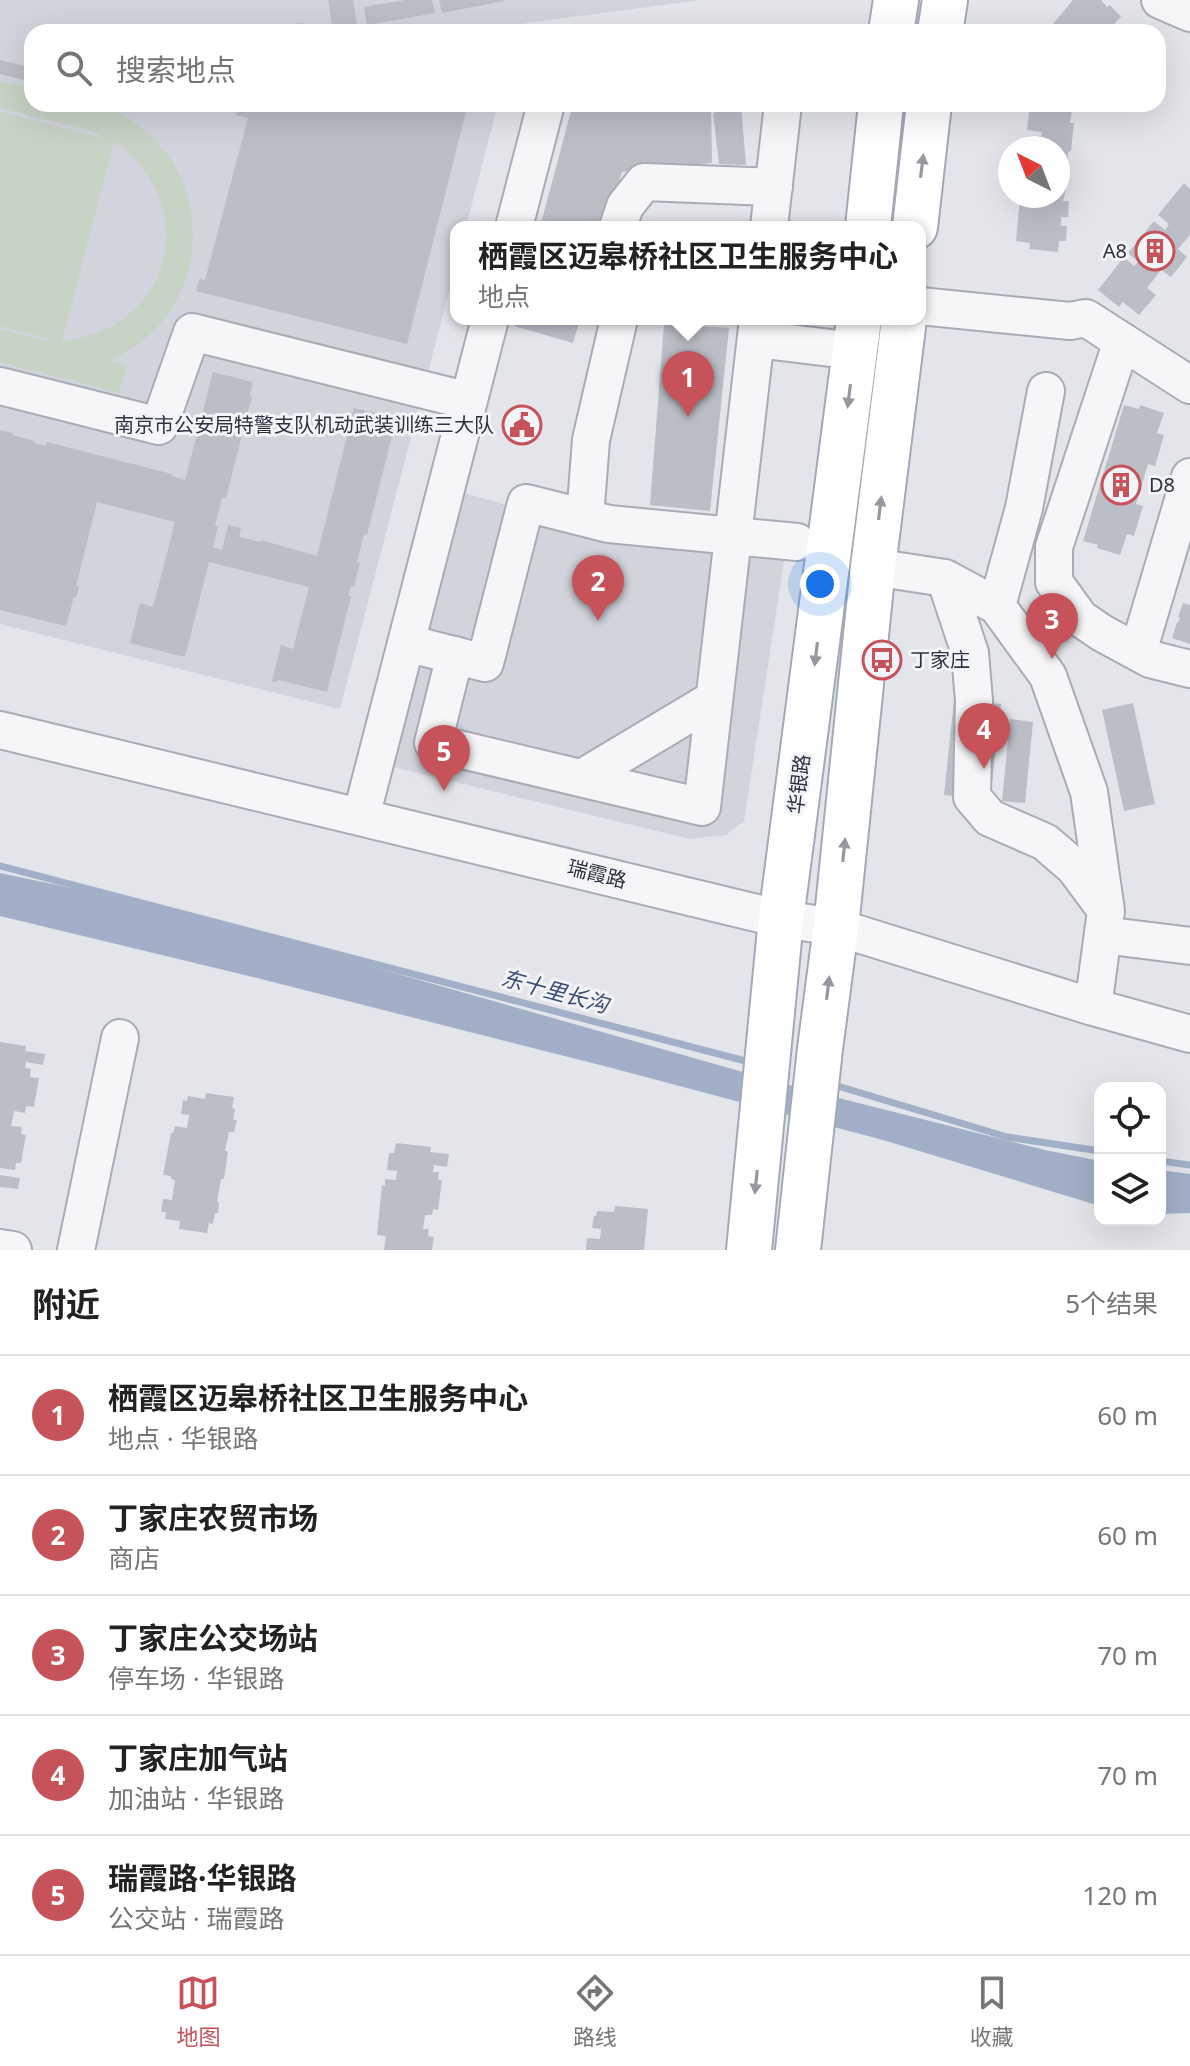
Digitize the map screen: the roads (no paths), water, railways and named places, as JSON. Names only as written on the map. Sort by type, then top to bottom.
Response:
[{"type":"main road","points":[[892,24],[896,0]]},
{"type":"main road","points":[[941,24],[945,0]]},
{"type":"main road","points":[[869,221],[880,112]]},
{"type":"main road","points":[[916,221],[928,112]]},
{"type":"main road","points":[[798,1250],[836,927],[873,567],[903,325]]},
{"type":"main road","name":"华银路","points":[[749,1250],[781,919],[857,335]]},
{"type":"street","points":[[1160,0],[1190,13]]},
{"type":"street","points":[[516,221],[544,112]]},
{"type":"street","points":[[770,221],[782,112]]},
{"type":"street","points":[[620,221],[625,206],[644,182],[774,187]]},
{"type":"street","points":[[926,307],[1070,321],[1086,318],[1190,385]]},
{"type":"street","points":[[361,817],[488,325]]},
{"type":"street","points":[[585,518],[591,440],[618,325]]},
{"type":"street","points":[[455,655],[433,743],[702,807],[757,329],[857,335]]},
{"type":"street","points":[[0,386],[159,426],[192,332],[469,401]]},
{"type":"street","points":[[1122,341],[1054,547],[1054,582],[1080,618],[1102,633],[1150,659],[1190,669]]},
{"type":"street","points":[[997,606],[1024,508],[1046,391]]},
{"type":"street","points":[[1138,652],[1190,477]]},
{"type":"street","points":[[406,643],[485,663],[526,503],[609,524],[797,542]]},
{"type":"street","points":[[873,567],[945,578],[997,606],[1048,676],[1089,792],[1104,923],[1093,1007]]},
{"type":"street","points":[[945,578],[970,653],[974,701],[972,797],[990,818],[1045,842],[1074,867],[1104,923],[1190,946]]},
{"type":"street","points":[[582,778],[714,699]]},
{"type":"street","name":"瑞霞路","points":[[0,730],[781,919],[836,927],[1190,1034]]},
{"type":"street","points":[[76,1250],[120,1038]]},
{"type":"street","points":[[0,1248],[13,1250]]},
{"type":"water","points":[[0,873],[162,907],[803,1089],[1094,1160],[1094,1204],[883,1140],[608,1067],[0,916]]},
{"type":"water","points":[[1166,1171],[1190,1174],[1190,1213],[1166,1214]]},
{"type":"waterway","name":"东十里长沟","points":[[0,866],[753,1063]]},
{"type":"waterway","name":"东十里长沟","points":[[831,1084],[1007,1137],[1094,1150]]},
{"type":"waterway","name":"东十里长沟","points":[[1166,1162],[1190,1165]]},
{"type":"place","name":"A8","points":[[1155,251]]},
{"type":"place","name":"栖霞区迈皋桥社区卫生服务中心","points":[[688,417]]},
{"type":"place","name":"南京市公安局特警支队机动武装训练三大队","points":[[522,425]]},
{"type":"place","name":"D8","points":[[1121,485]]},
{"type":"place","name":"丁家庄农贸市场","points":[[598,621]]},
{"type":"place","name":"丁家庄公交场站","points":[[1052,659]]},
{"type":"place","name":"丁家庄","points":[[882,660]]},
{"type":"place","name":"丁家庄加气站","points":[[984,769]]},
{"type":"place","name":"瑞霞路·华银路","points":[[444,791]]}]
